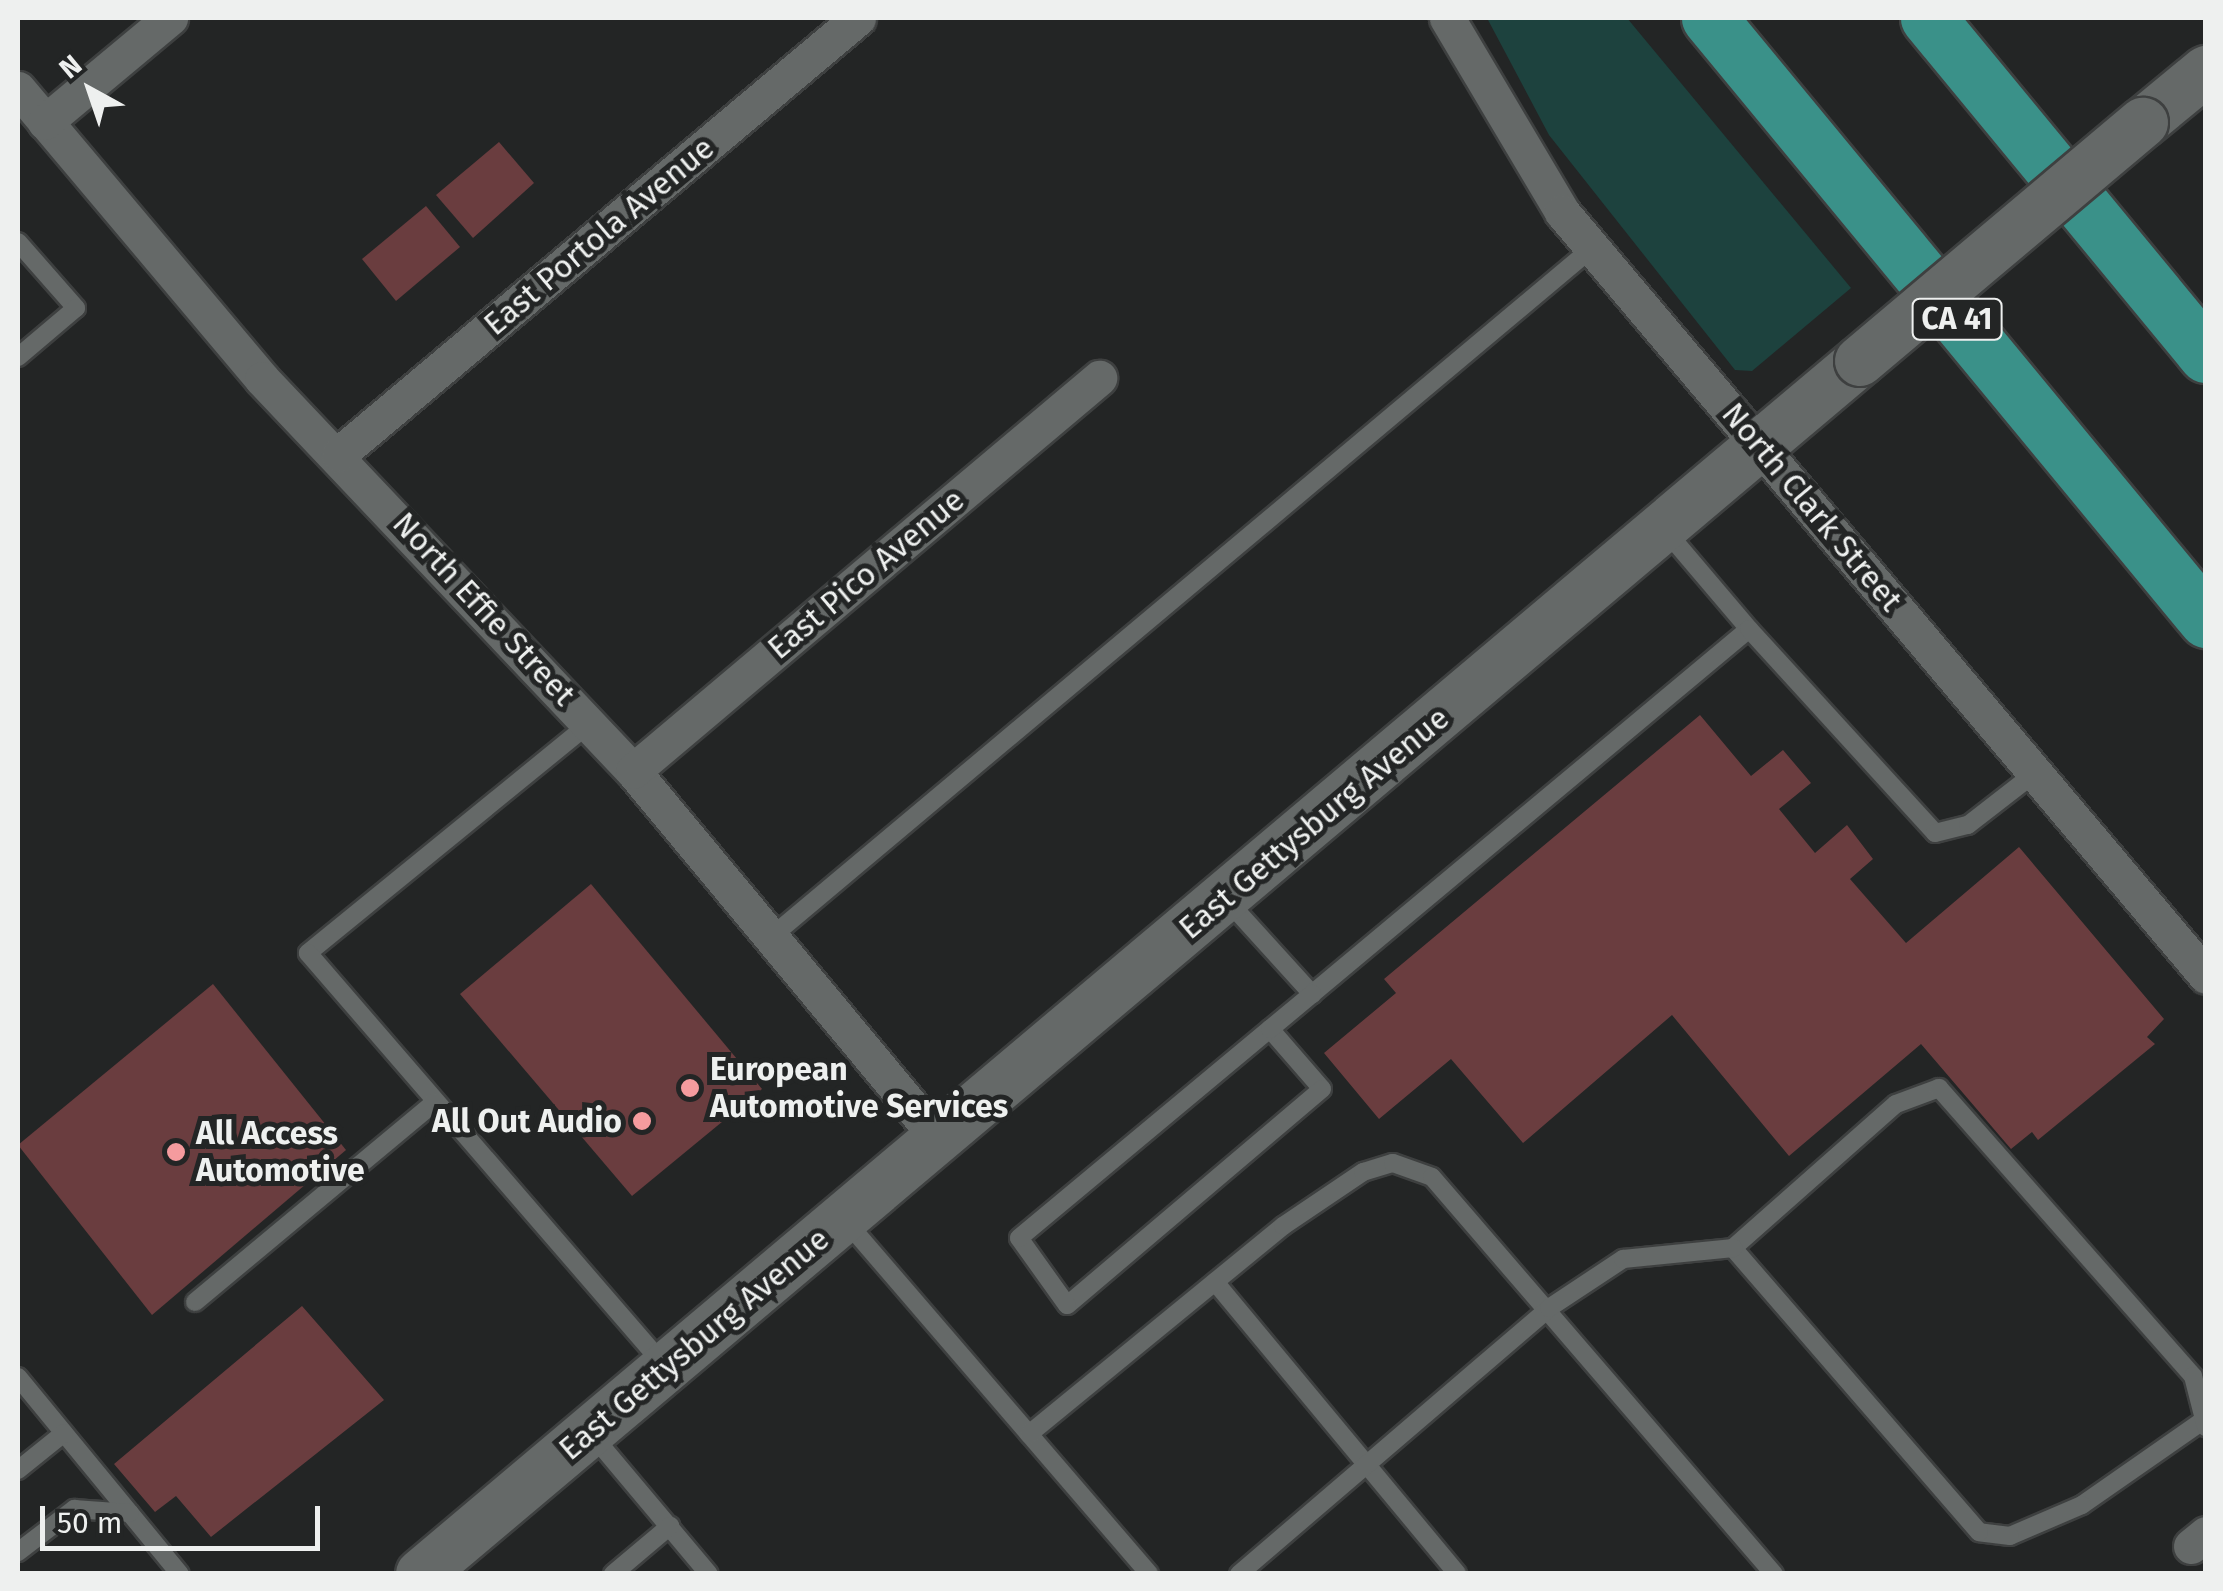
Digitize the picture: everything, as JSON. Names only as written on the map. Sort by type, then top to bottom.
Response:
[{"type":"highway","name":"CA 41","points":[[1709,18],[2206,620]]},
{"type":"highway","points":[[1928,18],[2206,355]]},
{"type":"street","points":[[45,122],[170,18]]},
{"type":"street","name":"East Portola Avenue","points":[[339,454],[858,18]]},
{"type":"street","name":"North Clark Street","points":[[1447,18],[1527,160],[1592,248],[2206,976]]},
{"type":"street","name":"East Gettysburg Avenue","points":[[421,1574],[2206,71]]},
{"type":"street","name":"North Effie Street","points":[[18,89],[262,379],[339,454],[633,771],[939,1139]]},
{"type":"street","name":"East Pico Avenue","points":[[633,771],[1099,378]]},
{"type":"lane","points":[[18,242],[76,308],[18,357]]},
{"type":"lane","points":[[771,937],[1592,248]]},
{"type":"lane","points":[[1664,528],[1748,630],[1935,833],[1968,825],[2035,773]]},
{"type":"lane","points":[[1270,1029],[1322,1089],[1067,1306],[1018,1238],[1748,630]]},
{"type":"lane","points":[[590,723],[308,954],[666,1368]]},
{"type":"lane","points":[[1225,898],[1312,994]]},
{"type":"lane","points":[[1239,1574],[1549,1308],[1623,1259],[1733,1248],[1896,1104],[1940,1088],[2194,1376],[2203,1425],[2082,1505],[2010,1536],[1979,1532],[1733,1248]]},
{"type":"lane","points":[[195,1302],[435,1102]]},
{"type":"lane","points":[[1029,1434],[1215,1282],[1362,1172],[1394,1163],[1432,1178],[1549,1308],[1774,1574]]},
{"type":"lane","points":[[844,1219],[1149,1574]]},
{"type":"lane","points":[[1215,1282],[1457,1574]]},
{"type":"lane","points":[[18,1377],[180,1574]]},
{"type":"lane","points":[[590,1432],[708,1574]]},
{"type":"lane","points":[[18,1470],[64,1433]]},
{"type":"lane","points":[[18,1552],[74,1510],[130,1513]]},
{"type":"lane","points":[[613,1574],[670,1526]]},
{"type":"shaded area","points":[[1487,18],[1627,18],[1851,288],[1752,371],[1735,370],[1549,135]]},
{"type":"building","points":[[499,142],[534,183],[473,238],[436,195]]},
{"type":"building","points":[[426,206],[460,247],[396,301],[362,259]]},
{"type":"building","points":[[1700,715],[1751,776],[1783,750],[1811,783],[1779,809],[1815,853],[1847,825],[1873,859],[1850,879],[1906,943],[2019,847],[2164,1019],[2147,1037],[2155,1044],[2038,1140],[2032,1132],[2011,1149],[1921,1044],[1789,1156],[1672,1015],[1523,1143],[1451,1059],[1379,1119],[1324,1053],[1396,993],[1384,979]]},
{"type":"building","points":[[591,884],[762,1089],[632,1196],[460,994]]},
{"type":"building","points":[[213,984],[346,1150],[152,1315],[18,1145]]},
{"type":"building","points":[[302,1306],[384,1400],[211,1537],[176,1496],[155,1512],[114,1464]]},
{"type":"place","name":"European Automotive Services","points":[[690,1088]]},
{"type":"place","name":"All Out Audio","points":[[642,1121]]},
{"type":"place","name":"All Access Automotive","points":[[176,1152]]}]
